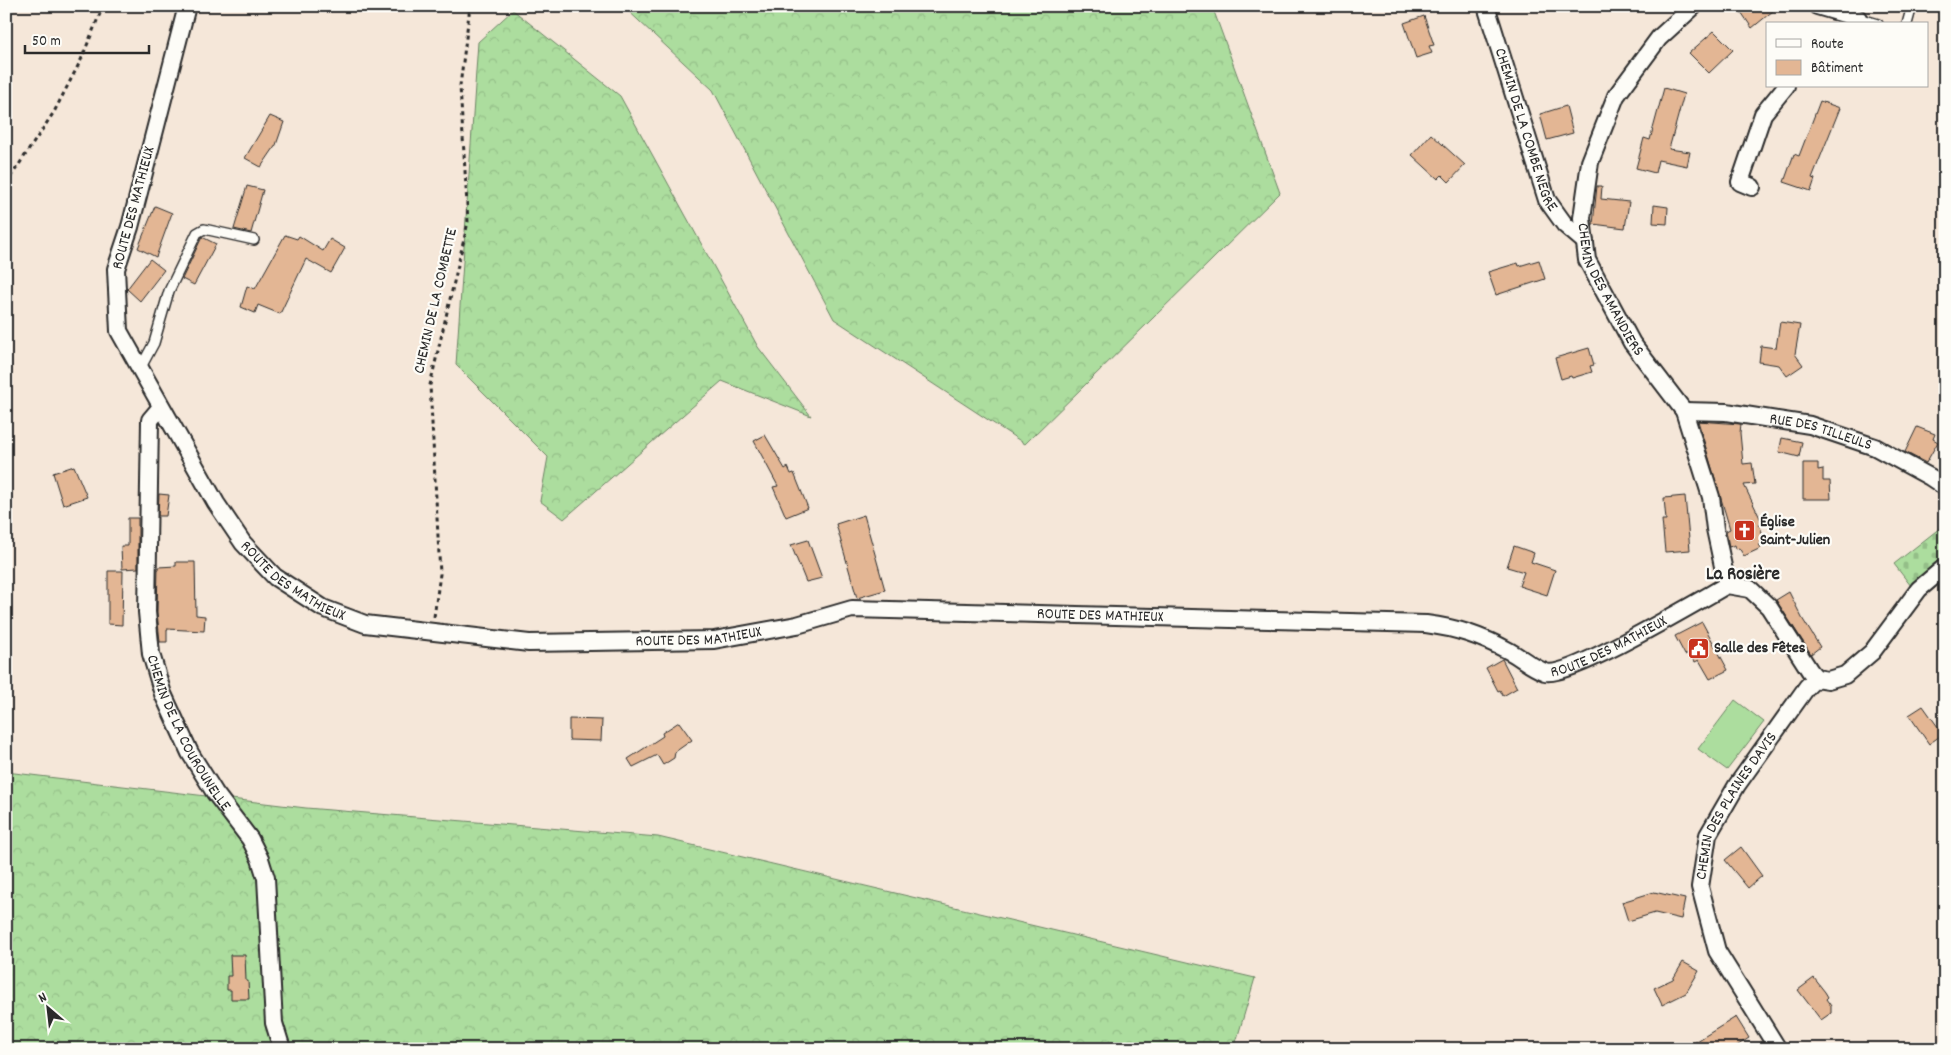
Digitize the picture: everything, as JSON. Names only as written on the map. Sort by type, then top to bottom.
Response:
[{"type":"street","name":"ROUTE DES MATHIEUX","points":[[187,6],[130,227],[116,269],[119,331],[216,503],[243,543],[275,577],[323,608],[365,624],[529,643],[714,640],[797,625],[852,609],[1426,624],[1455,628],[1471,634],[1510,652],[1532,667],[1548,673],[1573,667],[1648,630],[1726,585]]},
{"type":"street","name":"CHEMIN DE LA COMBE NEGRE","points":[[1486,6],[1547,200],[1565,225],[1585,242]]},
{"type":"street","name":"CHEMIN DES AMANDIERS","points":[[1694,6],[1659,38],[1616,96],[1590,162],[1582,218],[1587,260],[1632,343],[1684,411],[1711,497],[1726,585]]},
{"type":"street","points":[[1817,6],[1855,21]]},
{"type":"street","points":[[1752,187],[1740,182],[1749,154],[1763,114],[1784,88]]},
{"type":"street","name":"CHEMIN DE LA COUROUNELLE","points":[[161,407],[150,420],[148,612],[151,654],[163,694],[190,753],[215,793],[250,839],[260,859],[266,878],[274,1023],[282,1049]]},
{"type":"street","name":"RUE DES TILLEULS","points":[[1684,411],[1726,412],[1810,425],[1875,447],[1945,487]]},
{"type":"street","points":[[1726,585],[1750,589],[1769,608],[1810,671],[1816,678],[1828,680],[1845,675],[1872,652],[1919,589],[1945,566]]},
{"type":"street","name":"CHEMIN DES PLAINES DAVIS","points":[[1778,1049],[1717,952],[1700,887],[1708,835],[1737,785],[1807,687],[1816,678]]},
{"type":"lane","points":[[1908,22],[1912,6]]},
{"type":"lane","points":[[140,369],[154,343],[169,290],[197,233],[204,228],[254,240]]},
{"type":"path","points":[[6,184],[54,112],[81,60],[103,6]]},
{"type":"path","name":"CHEMIN DE LA COMBETTE","points":[[432,632],[440,574],[430,385],[468,222],[460,86],[470,6]]},
{"type":"green space","points":[[623,6],[1212,6],[1280,193],[1025,444],[834,319],[713,90]]},
{"type":"green space","points":[[513,10],[620,96],[758,347],[811,416],[722,381],[564,519],[540,501],[548,457],[456,365],[478,42]]},
{"type":"green space","points":[[1945,524],[1945,556],[1911,586],[1894,564]]},
{"type":"green space","points":[[1735,700],[1764,722],[1727,770],[1698,749]]},
{"type":"green space","points":[[6,772],[306,808],[658,837],[1255,978],[1234,1049],[6,1049]]},
{"type":"building","points":[[1737,6],[1779,6],[1752,28]]},
{"type":"building","points":[[1424,16],[1434,45],[1429,46],[1432,53],[1416,58],[1404,23]]},
{"type":"building","points":[[1714,31],[1733,50],[1709,73],[1689,53]]},
{"type":"building","points":[[1664,88],[1684,94],[1669,149],[1690,152],[1687,166],[1658,160],[1655,173],[1636,168],[1644,138],[1650,140]]},
{"type":"building","points":[[1820,101],[1840,108],[1812,178],[1815,179],[1811,191],[1784,182],[1794,154],[1799,156]]},
{"type":"building","points":[[1566,106],[1573,133],[1547,140],[1540,114]]},
{"type":"building","points":[[270,116],[284,122],[276,145],[261,167],[245,158]]},
{"type":"building","points":[[1431,134],[1465,165],[1449,182],[1442,175],[1438,179],[1412,155]]},
{"type":"building","points":[[247,186],[263,190],[251,233],[234,229]]},
{"type":"building","points":[[1597,186],[1602,186],[1601,199],[1629,202],[1625,228],[1593,224]]},
{"type":"building","points":[[1654,205],[1668,207],[1667,224],[1653,223]]},
{"type":"building","points":[[155,206],[172,213],[156,257],[138,248]]},
{"type":"building","points":[[285,235],[297,239],[299,236],[323,251],[330,239],[345,248],[331,273],[306,259],[280,314],[258,305],[255,313],[241,307],[247,286],[255,289]]},
{"type":"building","points":[[202,237],[216,244],[194,285],[182,279]]},
{"type":"building","points":[[150,259],[164,270],[140,301],[127,289]]},
{"type":"building","points":[[1539,260],[1545,279],[1496,295],[1488,272],[1518,263],[1519,266]]},
{"type":"building","points":[[1780,322],[1800,325],[1795,354],[1803,365],[1787,376],[1779,365],[1759,362],[1761,346],[1776,348]]},
{"type":"building","points":[[1589,348],[1594,365],[1590,366],[1592,372],[1561,379],[1555,358]]},
{"type":"building","points":[[1698,421],[1741,424],[1743,464],[1752,463],[1755,484],[1744,485],[1762,522],[1759,524],[1765,541],[1759,544],[1761,548],[1744,556],[1739,548],[1736,549],[1735,545],[1729,547],[1726,531],[1730,529]]},
{"type":"building","points":[[1917,427],[1935,434],[1933,439],[1938,442],[1926,463],[1905,452]]},
{"type":"building","points":[[765,435],[785,469],[788,467],[791,474],[794,473],[808,508],[786,517],[773,487],[778,486],[754,441]]},
{"type":"building","points":[[1782,438],[1802,442],[1799,457],[1779,452]]},
{"type":"building","points":[[1803,463],[1818,463],[1818,470],[1823,469],[1823,481],[1830,481],[1831,499],[1803,499]]},
{"type":"building","points":[[74,466],[87,497],[63,505],[53,473]]},
{"type":"building","points":[[159,494],[169,495],[166,516],[158,516]]},
{"type":"building","points":[[1685,496],[1690,550],[1665,552],[1662,520],[1666,520],[1664,498]]},
{"type":"building","points":[[864,515],[885,590],[857,598],[836,524]]},
{"type":"building","points":[[128,518],[138,518],[138,568],[122,569],[121,546],[128,546]]},
{"type":"building","points":[[808,540],[822,578],[806,582],[791,545]]},
{"type":"building","points":[[1514,546],[1534,553],[1531,562],[1555,570],[1547,595],[1519,586],[1524,572],[1507,567]]},
{"type":"building","points":[[176,562],[195,562],[196,615],[205,616],[204,631],[167,629],[167,642],[160,642],[157,612],[158,567],[176,566]]},
{"type":"building","points":[[108,571],[123,571],[122,625],[108,624]]},
{"type":"building","points":[[1789,592],[1820,647],[1811,654],[1776,600]]},
{"type":"building","name":"Salle des Fêtes","points":[[1702,622],[1728,670],[1710,679],[1699,660],[1695,662],[1690,652],[1685,655],[1675,636]]},
{"type":"building","points":[[1502,659],[1517,688],[1503,696],[1500,690],[1498,691],[1486,668]]},
{"type":"building","points":[[1923,706],[1943,734],[1929,744],[1909,715]]},
{"type":"building","points":[[569,719],[602,720],[601,741],[569,740]]},
{"type":"building","points":[[679,722],[692,740],[675,752],[674,758],[663,765],[657,755],[633,767],[628,759],[663,736],[662,733]]},
{"type":"building","points":[[1741,847],[1762,876],[1748,888],[1725,860]]},
{"type":"building","points":[[1654,892],[1685,899],[1681,919],[1655,913],[1628,921],[1622,902]]},
{"type":"building","points":[[230,955],[245,955],[249,999],[231,999],[231,990],[227,990],[227,976],[231,976]]},
{"type":"building","points":[[1683,962],[1699,971],[1686,993],[1662,1005],[1654,988],[1673,979]]},
{"type":"building","points":[[1814,978],[1825,992],[1828,997],[1826,999],[1831,1006],[1831,1013],[1821,1020],[1798,990]]},
{"type":"building","points":[[1736,1017],[1749,1038],[1732,1049],[1684,1049]]},
{"type":"place","name":"Église Saint-Julien","points":[[1744,531]]},
{"type":"place","name":"Salle des Fêtes","points":[[1698,648]]},
{"type":"district","name":"La Rosière","points":[[1743,575]]}]
